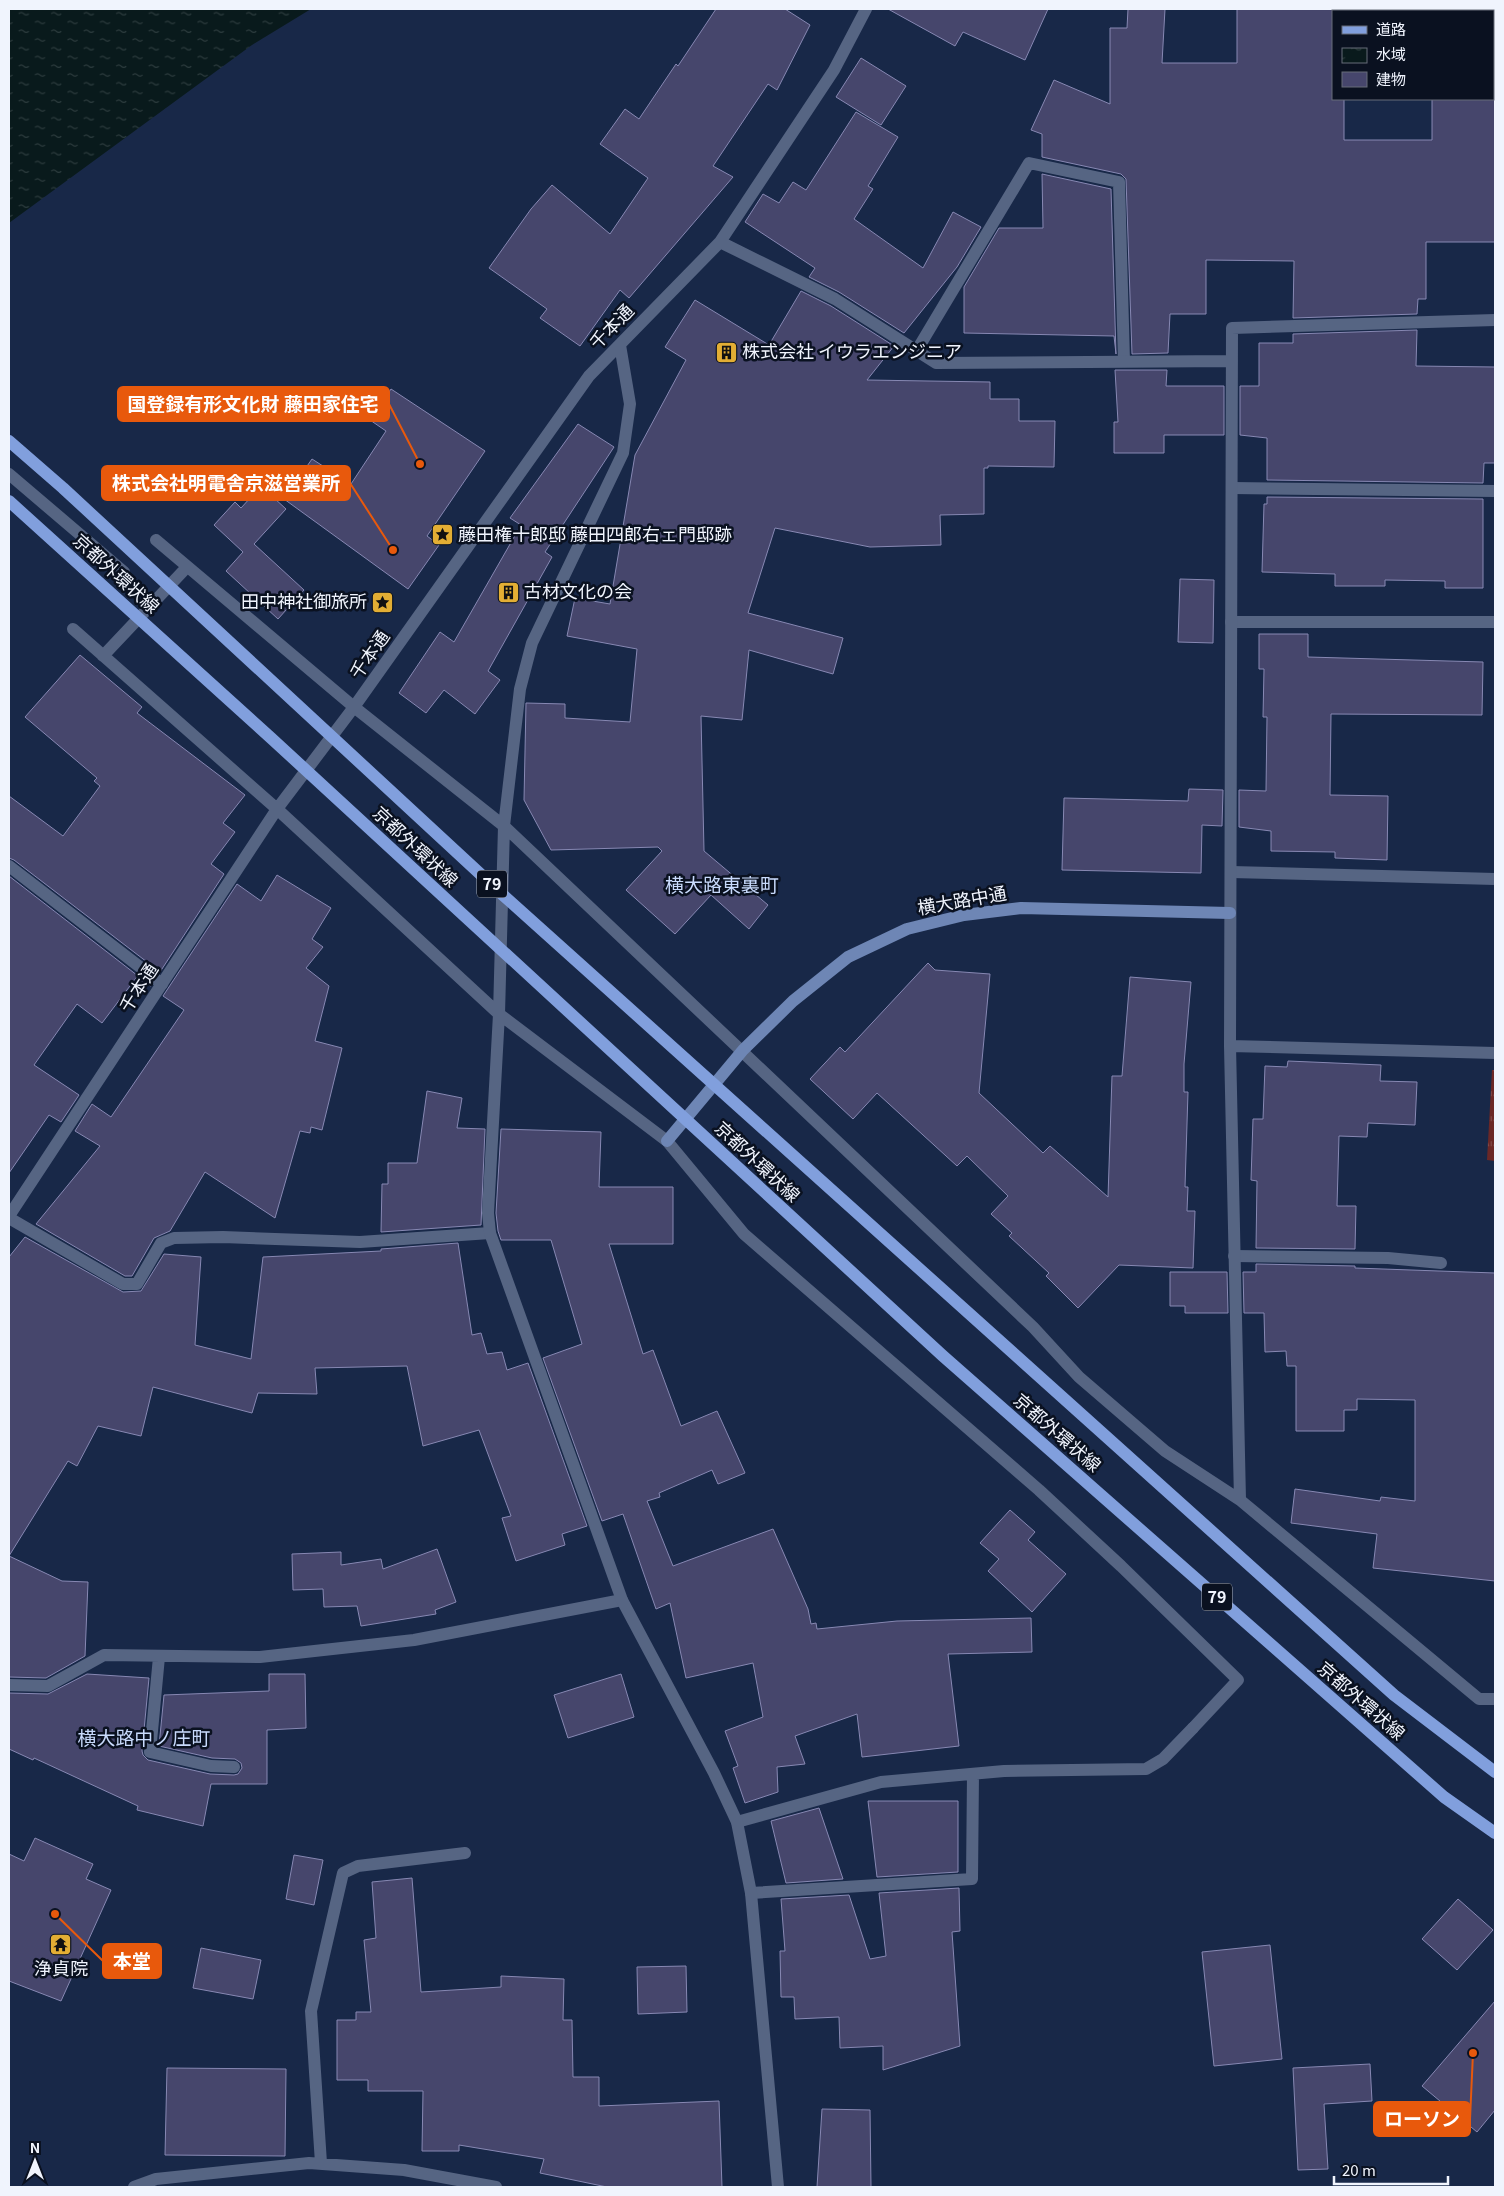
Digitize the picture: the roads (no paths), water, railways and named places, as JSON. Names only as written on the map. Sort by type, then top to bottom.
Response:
[{"type":"main road","name":"京都外環状線","points":[[9,441],[78,501],[503,895],[1394,1695],[1495,1772]]},
{"type":"main road","name":"京都外環状線","points":[[9,501],[278,744],[943,1356],[1444,1797],[1495,1833]]},
{"type":"street","name":"千本通","points":[[9,1217],[277,809],[354,707],[589,376],[720,242],[834,70],[866,9]]},
{"type":"street","points":[[917,350],[1029,162],[1119,182],[1124,361]]},
{"type":"street","points":[[720,242],[835,298],[936,363],[1232,360]]},
{"type":"street","points":[[1240,1500],[1230,1046],[1232,328],[1495,320]]},
{"type":"street","points":[[620,345],[630,404],[623,453],[532,643],[520,689],[504,826],[499,1014],[488,1213],[490,1233],[622,1600],[714,1772],[737,1822],[751,1893],[778,2187]]},
{"type":"street","points":[[9,474],[124,572]]},
{"type":"street","points":[[1232,488],[1495,491]]},
{"type":"street","points":[[156,540],[354,707],[504,826],[1033,1326],[1079,1377],[1165,1451],[1240,1500],[1479,1699],[1495,1700]]},
{"type":"street","points":[[103,656],[187,567]]},
{"type":"street","points":[[1231,622],[1495,622]]},
{"type":"street","points":[[72,629],[277,809],[499,1014],[667,1140],[744,1234],[1039,1490],[1121,1566],[1238,1680],[1163,1759],[1146,1769],[973,1774],[881,1782],[737,1822]]},
{"type":"street","points":[[9,866],[162,984]]},
{"type":"street","points":[[1231,872],[1495,879]]},
{"type":"street","name":"横大路中通","points":[[667,1140],[742,1050],[793,1001],[848,957],[907,929],[964,915],[1021,908],[1230,913]]},
{"type":"street","points":[[1230,1046],[1495,1053]]},
{"type":"street","points":[[9,1217],[122,1284],[137,1284],[161,1243],[174,1238],[223,1237],[360,1242],[490,1233]]},
{"type":"street","points":[[1234,1256],[1388,1258],[1441,1263]]},
{"type":"street","points":[[9,1685],[48,1686],[104,1655],[260,1657],[414,1640],[622,1600]]},
{"type":"street","points":[[159,1657],[150,1752],[211,1766],[234,1768]]},
{"type":"street","points":[[751,1893],[972,1879],[973,1774]]},
{"type":"street","points":[[320,2164],[311,2011],[343,1873],[358,1866],[465,1854]]},
{"type":"street","points":[[134,2187],[156,2179],[320,2164],[404,2170],[496,2187]]},
{"type":"water","points":[[9,9],[311,9],[252,45],[9,223]]},
{"type":"place","name":"株式会社 イウラエンジニア","points":[[726,352]]},
{"type":"place","name":"国登録有形文化財 藤田家住宅","points":[[420,464]]},
{"type":"place","name":"藤田権十郎邸 藤田四郎右ェ門邸跡","points":[[442,535]]},
{"type":"place","name":"株式会社明電舎京滋営業所","points":[[393,550]]},
{"type":"place","name":"古材文化の会","points":[[508,592]]},
{"type":"place","name":"田中神社御旅所","points":[[383,602]]},
{"type":"place","name":"本堂","points":[[55,1914]]},
{"type":"place","name":"浄貞院","points":[[61,1944]]},
{"type":"place","name":"ローソン","points":[[1473,2053]]},
{"type":"district","name":"横大路東裏町","points":[[722,885]]},
{"type":"district","name":"横大路中ノ庄町","points":[[144,1738]]}]
